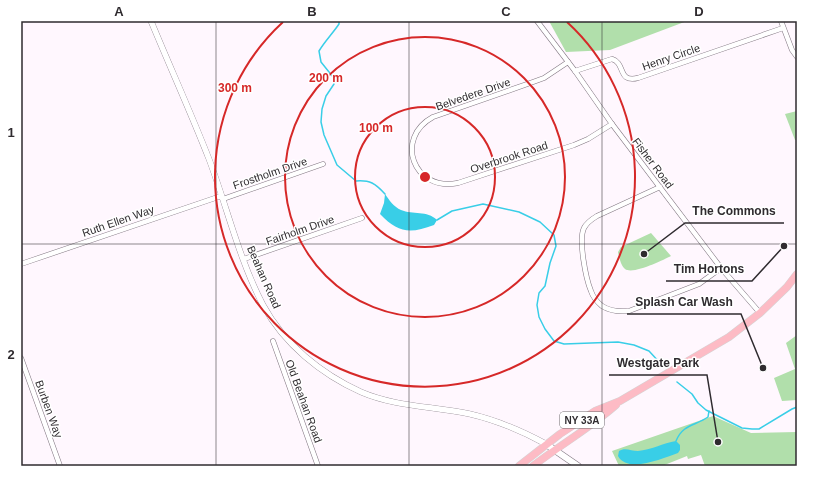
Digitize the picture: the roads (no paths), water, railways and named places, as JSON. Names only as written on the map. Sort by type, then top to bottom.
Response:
[{"type":"main road","name":"NY 33A","points":[[519,466],[546,444],[595,411],[620,401],[729,337],[760,313],[787,287],[797,274]]},
{"type":"main road","name":"NY 33A","points":[[533,466],[554,449],[600,419],[620,401]]},
{"type":"main road","points":[[546,444],[578,466]]},
{"type":"street","name":"Beahan Road","points":[[151,21],[208,159],[244,259],[263,305],[280,330],[294,346],[331,376],[374,397],[404,405],[462,413],[487,419],[530,435],[546,444]]},
{"type":"street","name":"Fisher Road","points":[[537,21],[575,71],[612,124],[721,268],[760,313]]},
{"type":"street","points":[[781,21],[792,50],[797,57]]},
{"type":"street","name":"Henry Circle","points":[[575,71],[612,59],[617,61],[627,79],[632,80],[783,28]]},
{"type":"street","name":"Belvedere Drive","points":[[415,164],[412,144],[415,135],[425,121],[544,78],[568,62]]},
{"type":"street","name":"Overbrook Road","points":[[415,164],[422,175],[431,181],[450,185],[574,145],[588,139],[612,124]]},
{"type":"street","name":"Frostholm Drive","points":[[222,197],[323,164]]},
{"type":"street","points":[[660,187],[590,220],[584,228],[581,236],[581,244],[589,285],[594,298],[601,305],[611,310],[620,312],[628,311],[699,284],[721,268]]},
{"type":"street","name":"Ruth Ellen Way","points":[[21,264],[222,197]]},
{"type":"street","name":"Fairholm Drive","points":[[244,259],[362,218]]},
{"type":"street","name":"Old Beahan Road","points":[[273,341],[318,466]]},
{"type":"street","name":"Burben Way","points":[[21,358],[60,466]]},
{"type":"water","points":[[385,194],[398,209],[429,215],[437,220],[434,225],[418,230],[405,230],[393,225],[380,214],[384,203]]},
{"type":"water","points":[[676,441],[680,445],[680,450],[678,453],[655,461],[629,464],[618,456],[619,451],[621,450],[626,449],[638,451]]},
{"type":"waterway","points":[[339,21],[339,24],[319,51],[321,62],[333,77],[334,84],[326,96],[322,109],[321,122],[324,135],[337,165],[356,181],[372,183],[385,194]]},
{"type":"waterway","points":[[437,220],[452,211],[483,204],[519,212],[540,222],[554,235],[556,246],[550,263],[545,286],[539,293],[537,305],[539,317],[545,329],[554,341],[564,344],[618,342],[634,345],[649,351],[661,364]]},
{"type":"waterway","points":[[677,382],[692,394],[698,403],[706,410],[742,428],[759,429],[797,407]]},
{"type":"waterway","points":[[676,441],[682,431],[708,417],[709,411]]},
{"type":"place","name":"Tim Hortons","points":[[784,246]]},
{"type":"place","name":"The Commons","points":[[644,254]]},
{"type":"place","name":"Splash Car Wash","points":[[763,368]]},
{"type":"place","name":"Westgate Park","points":[[718,442]]}]
